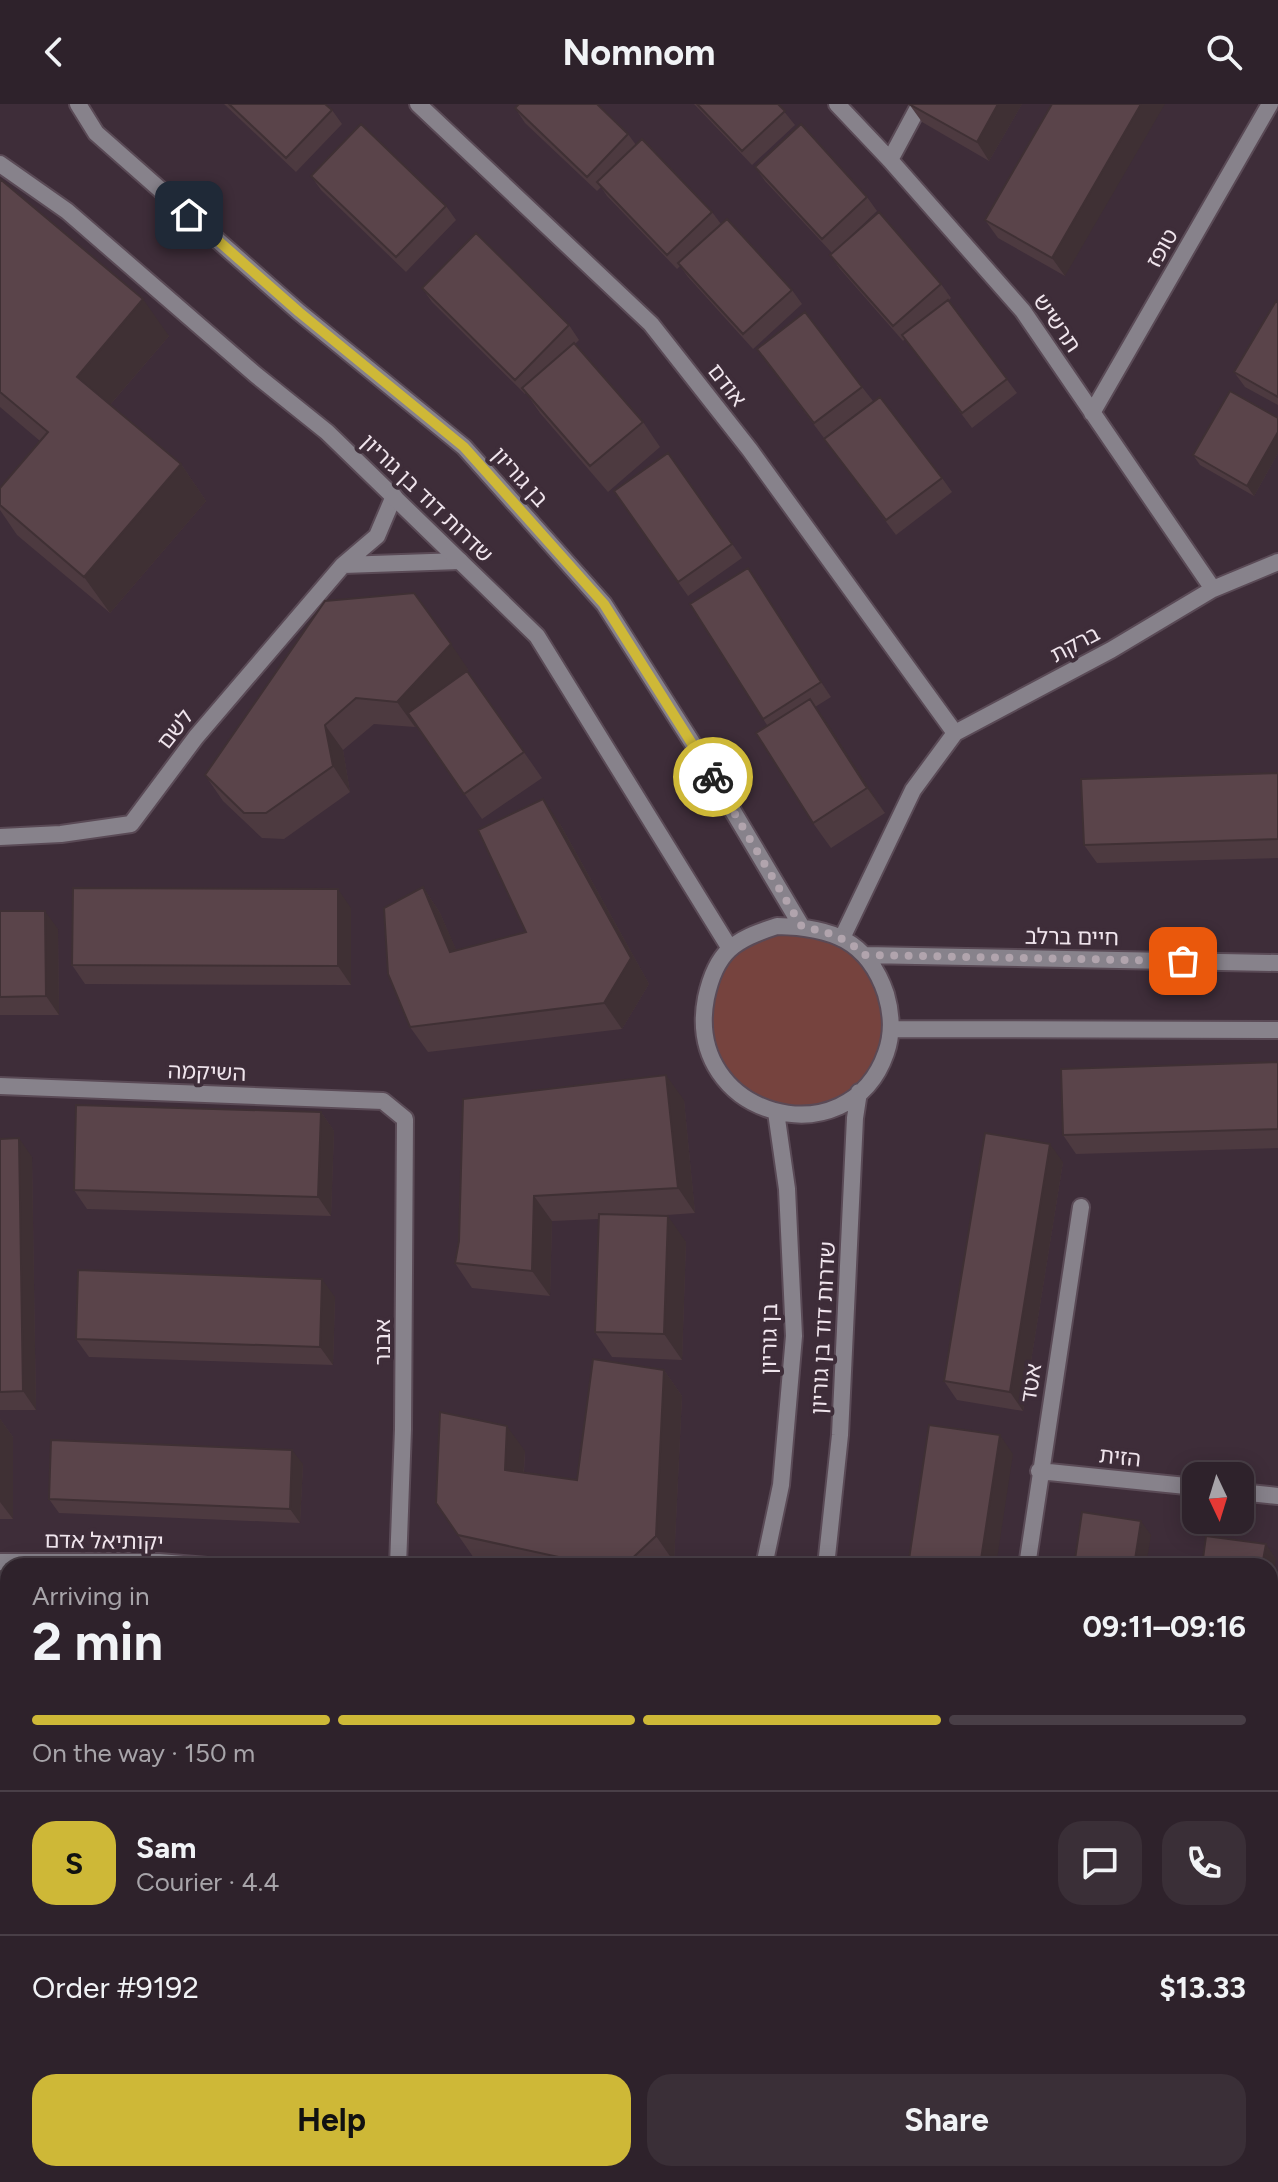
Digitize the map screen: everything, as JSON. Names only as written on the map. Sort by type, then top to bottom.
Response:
[{"type":"street","name":"בן גוריון","points":[[78,104],[96,133],[299,312],[464,447],[604,604],[693,744],[802,927]]},
{"type":"street","name":"אודם","points":[[418,104],[651,324],[750,450],[955,733]]},
{"type":"street","name":"תרשיש","points":[[837,104],[1023,311],[1213,589]]},
{"type":"street","points":[[890,160],[920,104]]},
{"type":"street","name":"טופז","points":[[1092,413],[1270,104]]},
{"type":"street","name":"שדרות דוד בן גוריון","points":[[0,164],[104,241],[256,375],[327,432],[537,636],[729,947]]},
{"type":"street","name":"לשם","points":[[0,837],[61,834],[131,824],[196,737],[343,565],[377,536],[394,496]]},
{"type":"street","points":[[343,565],[460,561]]},
{"type":"street","name":"ברקת","points":[[842,938],[913,790],[955,733],[1111,650],[1213,589],[1278,562]]},
{"type":"street","points":[[777,926],[823,930],[842,938],[865,955],[877,970],[892,1013],[890,1041],[871,1080],[841,1105],[793,1115],[776,1112],[741,1097],[727,1083],[710,1056],[703,1015],[714,967],[729,947],[754,933],[777,926]]},
{"type":"street","name":"חיים ברלב","points":[[865,955],[1278,963]]},
{"type":"street","points":[[891,1029],[1278,1030]]},
{"type":"street","name":"השיקמה","points":[[0,1086],[383,1101],[405,1119]]},
{"type":"street","name":"שדרות דוד בן גוריון","points":[[827,1558],[841,1423],[855,1118],[859,1092]]},
{"type":"street","name":"בן גוריון","points":[[766,1558],[781,1485],[794,1336],[787,1189],[776,1112]]},
{"type":"street","name":"אבנר","points":[[398,1558],[403,1429],[405,1119]]},
{"type":"street","name":"אטד","points":[[1028,1558],[1081,1207]]},
{"type":"street","name":"הזית","points":[[1039,1471],[1182,1486]]},
{"type":"street","points":[[1254,1493],[1278,1496]]},
{"type":"shaded area","points":[[778,931],[808,932],[859,955],[882,998],[885,1040],[868,1077],[842,1097],[805,1109],[763,1105],[720,1066],[708,1014],[718,970],[736,951]]},
{"type":"building","points":[[229,104],[325,104],[332,110],[286,158]]},
{"type":"building","points":[[519,104],[597,104],[628,134],[587,177],[515,108]]},
{"type":"building","points":[[697,104],[778,104],[785,111],[742,151]]},
{"type":"building","points":[[909,104],[998,104],[977,142]]},
{"type":"building","points":[[1052,104],[1141,104],[1052,258],[985,220]]},
{"type":"building","points":[[361,124],[446,206],[396,257],[311,176]]},
{"type":"building","points":[[801,124],[867,197],[822,239],[755,167]]},
{"type":"building","points":[[642,139],[712,212],[667,255],[597,182]]},
{"type":"building","points":[[0,179],[143,299],[77,377],[181,464],[84,577],[0,505],[0,488],[48,432],[0,392]]},
{"type":"building","points":[[879,212],[941,284],[893,326],[830,255]]},
{"type":"building","points":[[727,219],[792,290],[743,334],[678,263]]},
{"type":"building","points":[[476,233],[569,325],[515,380],[422,288]]},
{"type":"building","points":[[948,300],[1007,379],[962,413],[902,335]]},
{"type":"building","points":[[1276,301],[1278,303],[1278,397],[1234,372]]},
{"type":"building","points":[[805,312],[862,387],[814,423],[757,349]]},
{"type":"building","points":[[574,343],[643,422],[590,466],[522,388]]},
{"type":"building","points":[[1230,391],[1278,418],[1278,432],[1247,486],[1193,455]]},
{"type":"building","points":[[880,397],[942,478],[886,520],[824,439]]},
{"type":"building","points":[[668,453],[732,544],[678,582],[614,491]]},
{"type":"building","points":[[748,568],[821,682],[763,719],[690,604]]},
{"type":"building","points":[[414,593],[451,644],[397,702],[356,698],[325,725],[333,766],[266,813],[244,813],[205,775],[325,601]]},
{"type":"building","points":[[467,671],[524,752],[464,794],[408,713]]},
{"type":"building","points":[[810,699],[867,788],[813,823],[756,733]]},
{"type":"building","points":[[1278,773],[1278,839],[1084,845],[1081,779]]},
{"type":"building","points":[[543,799],[631,958],[604,1003],[410,1027],[388,974],[384,908],[423,887],[450,952],[526,932],[478,830]]},
{"type":"building","points":[[73,888],[338,889],[338,966],[72,965]]},
{"type":"building","points":[[0,911],[45,911],[46,996],[0,997]]},
{"type":"building","points":[[1278,1062],[1278,1129],[1063,1135],[1061,1069]]},
{"type":"building","points":[[666,1075],[678,1188],[534,1196],[532,1271],[455,1263],[459,1241],[463,1099]]},
{"type":"building","points":[[76,1105],[321,1112],[318,1197],[74,1190]]},
{"type":"building","points":[[985,1133],[1050,1144],[1010,1392],[944,1381]]},
{"type":"building","points":[[19,1138],[23,1391],[0,1392],[0,1139]]},
{"type":"building","points":[[599,1214],[668,1216],[664,1334],[595,1332]]},
{"type":"building","points":[[78,1270],[322,1279],[320,1347],[76,1339]]},
{"type":"building","points":[[593,1359],[664,1370],[656,1536],[633,1558],[563,1558],[458,1535],[436,1503],[440,1412],[507,1426],[505,1470],[577,1480]]},
{"type":"building","points":[[929,1425],[1000,1435],[981,1558],[909,1558]]},
{"type":"building","points":[[51,1440],[292,1450],[290,1509],[49,1499]]},
{"type":"building","points":[[1082,1512],[1141,1521],[1135,1558],[1075,1558]]},
{"type":"building","points":[[1206,1536],[1266,1544],[1263,1558],[1203,1558]]},
{"type":"way so far","points":[[713,777],[802,927],[823,930],[842,938],[865,955],[1183,961]]},
{"type":"route","points":[[189,215],[299,312],[464,447],[604,604],[713,777]]}]
